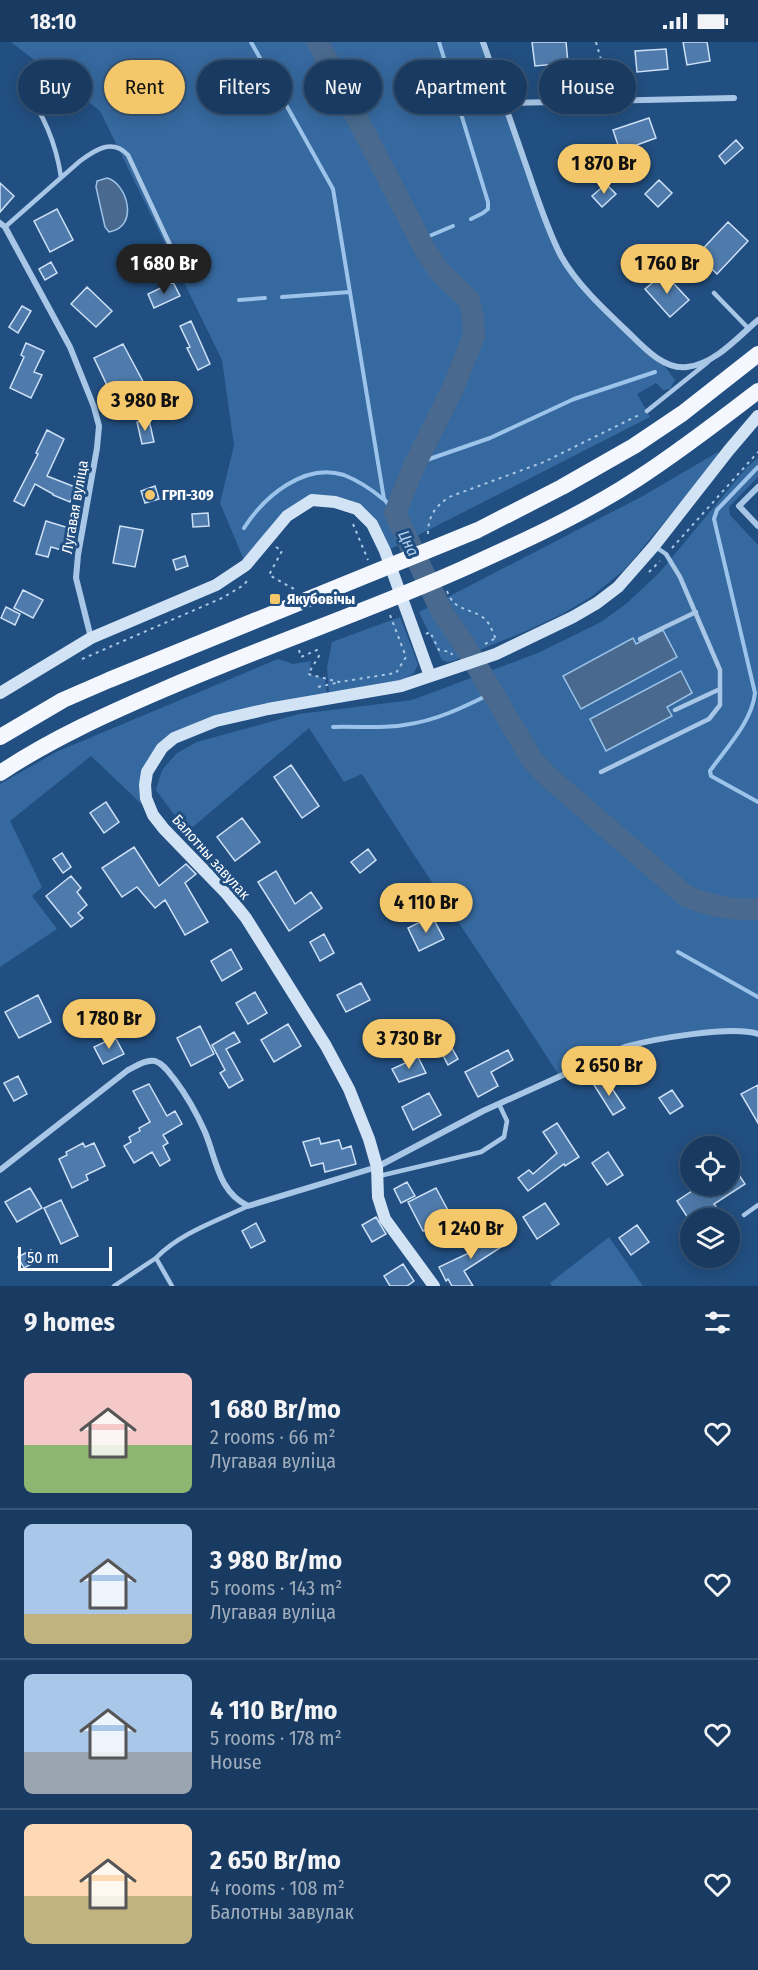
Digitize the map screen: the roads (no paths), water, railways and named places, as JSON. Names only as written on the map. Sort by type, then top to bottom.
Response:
[{"type":"highway","points":[[0,737],[63,700],[109,680],[478,530],[562,487],[634,446],[683,413],[758,354]]},
{"type":"highway","points":[[0,773],[89,721],[459,570],[558,524],[612,494],[661,462],[758,391]]},
{"type":"main road","name":"Балотны завулак","points":[[434,1286],[385,1219],[378,1197],[377,1172],[369,1139],[349,1089],[318,1031],[246,918],[226,893],[153,815],[146,798],[147,772],[162,748],[174,738],[189,731],[235,716],[383,690],[430,676],[496,654],[543,633],[597,603],[618,587],[654,546],[758,416]]},
{"type":"main road","points":[[0,693],[91,638],[216,585],[246,565],[287,516],[312,500],[335,502],[357,509],[372,524],[385,551],[430,676]]},
{"type":"street","points":[[483,42],[489,60]]},
{"type":"street","points":[[527,102],[734,98]]},
{"type":"street","points":[[509,114],[547,227],[562,258],[582,285],[639,343],[660,360],[675,368],[689,367],[711,360],[758,320]]},
{"type":"street","name":"Лугавая вуліца","points":[[3,225],[70,346],[99,426],[76,578],[91,638]]},
{"type":"street","points":[[758,487],[739,506],[758,526]]},
{"type":"street","points":[[0,1170],[128,1070],[142,1063],[154,1061],[165,1068],[190,1101],[225,1187],[232,1196],[248,1206],[377,1172],[499,1104],[625,1047],[649,1040],[739,1030],[758,1034]]},
{"type":"lane","points":[[40,114],[53,138],[61,177]]},
{"type":"lane","points":[[3,225],[92,152],[105,146],[122,149],[135,168],[170,245]]},
{"type":"lane","points":[[714,293],[748,328]]},
{"type":"lane","points":[[646,411],[711,360]]},
{"type":"lane","points":[[601,772],[709,719],[720,705],[720,670],[696,612],[680,577],[666,554],[654,546]]},
{"type":"lane","points":[[640,639],[696,612]]},
{"type":"lane","points":[[675,710],[720,689]]},
{"type":"lane","points":[[377,1172],[481,1152],[504,1137],[507,1121],[499,1104]]},
{"type":"lane","points":[[744,1215],[758,1204]]},
{"type":"lane","points":[[114,1286],[190,1233],[248,1206]]},
{"type":"lane","points":[[156,1258],[172,1286]]},
{"type":"waterway","points":[[251,42],[333,189],[384,499],[395,513]]},
{"type":"waterway","name":"Цна","points":[[318,42],[424,248],[439,271],[469,300],[473,317],[474,336],[454,386],[415,464],[395,513],[442,612],[464,644],[531,758],[544,773],[686,896],[721,907],[758,909]]},
{"type":"waterway","points":[[439,42],[488,202],[488,209],[471,219]]},
{"type":"waterway","points":[[420,240],[453,226]]},
{"type":"waterway","points":[[282,297],[350,292]]},
{"type":"waterway","points":[[239,300],[265,298]]},
{"type":"waterway","points":[[415,464],[490,438],[574,399],[655,372]]},
{"type":"waterway","points":[[758,467],[717,510],[714,519],[755,693],[744,724],[710,771],[711,776],[758,802]]},
{"type":"waterway","points":[[244,528],[252,516],[274,494],[286,485],[314,473],[329,472],[344,475],[383,499]]},
{"type":"waterway","points":[[333,727],[386,727],[416,723],[449,713],[492,693]]},
{"type":"waterway","points":[[678,952],[758,997]]},
{"type":"place","name":"ГРП-309","points":[[150,495]]},
{"type":"place","name":"Якубовічы","points":[[275,599]]}]
